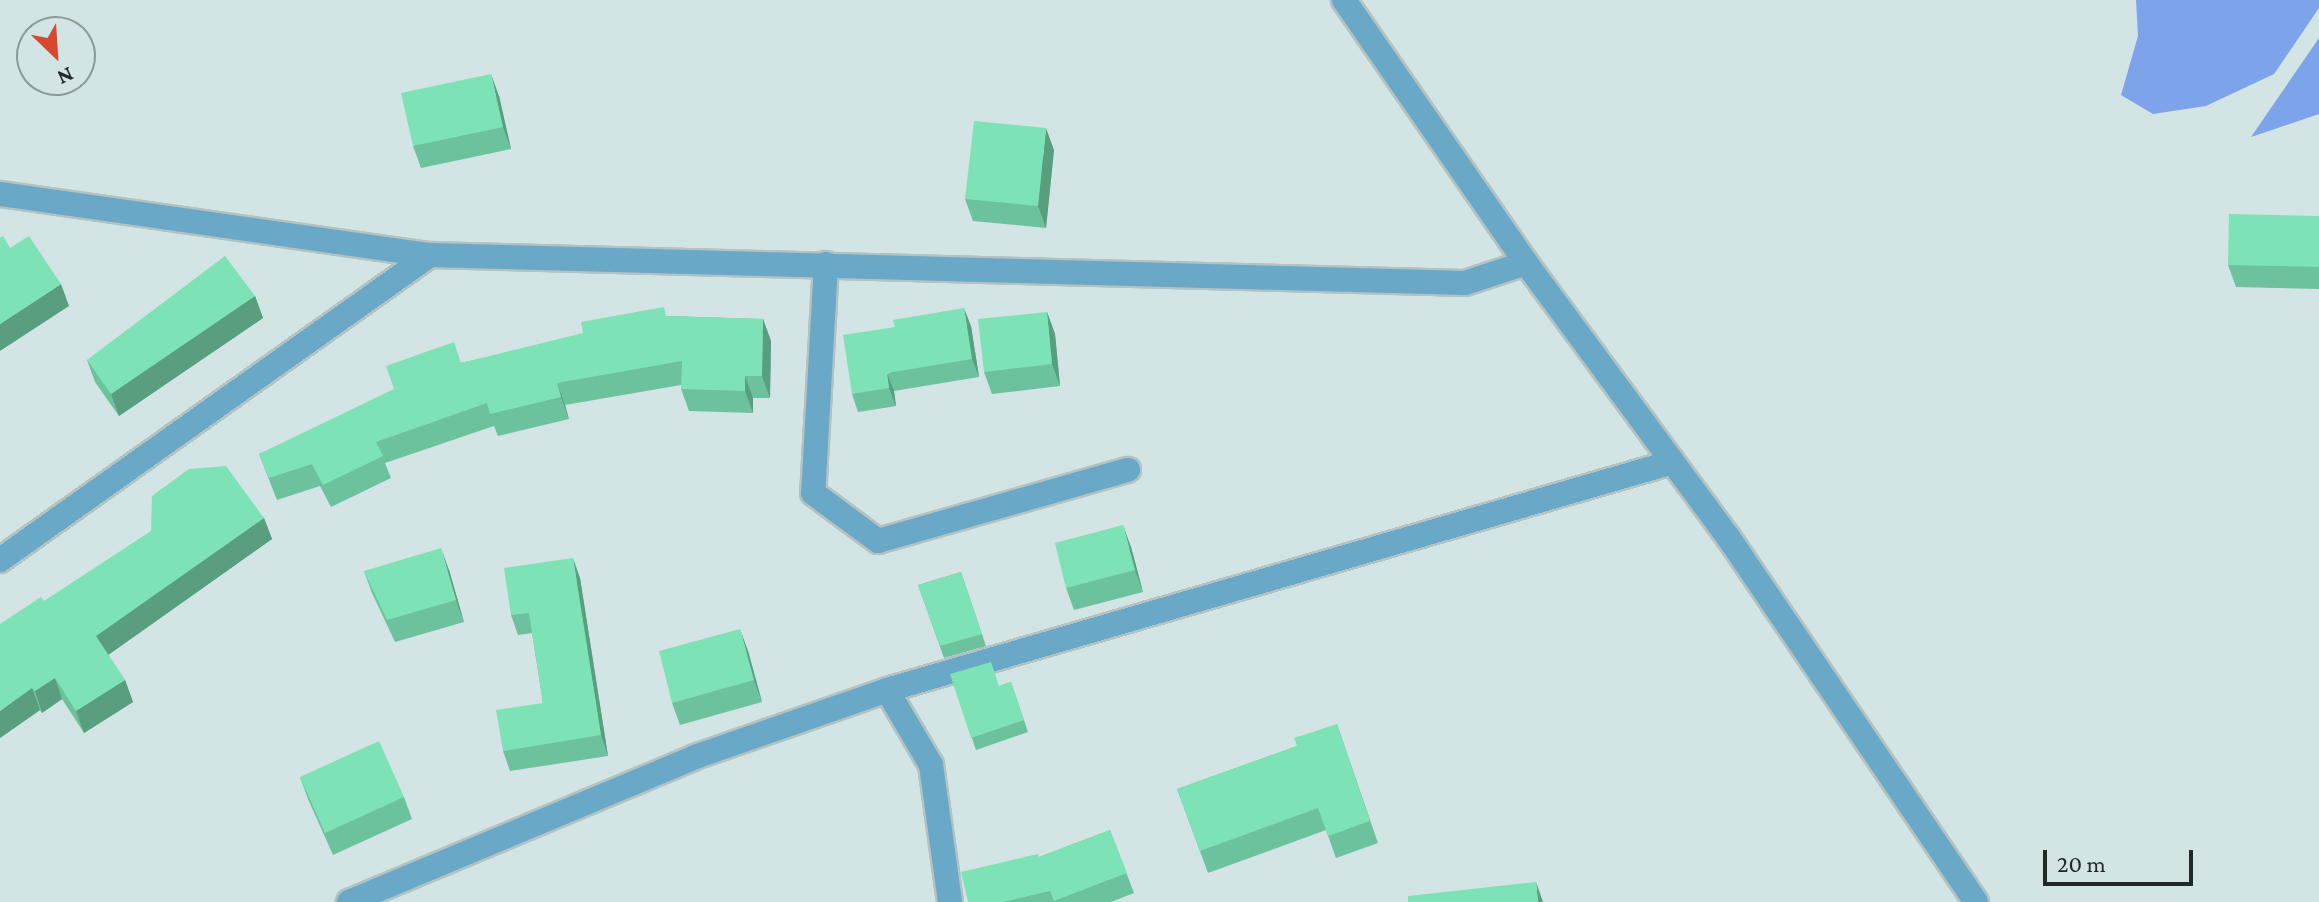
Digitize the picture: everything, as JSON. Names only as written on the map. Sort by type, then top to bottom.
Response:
[{"type":"street","points":[[1344,0],[1526,263],[1673,462],[1976,902]]},
{"type":"street","points":[[0,194],[430,255],[1465,283],[1526,263]]},
{"type":"street","points":[[0,560],[430,255]]},
{"type":"street","points":[[826,264],[813,493],[878,541],[1128,470]]},
{"type":"street","points":[[349,902],[695,757],[887,690],[1673,462]]},
{"type":"street","points":[[887,690],[931,765],[950,902]]},
{"type":"water","points":[[2136,0],[2319,0],[2319,8],[2274,74],[2206,106],[2153,114],[2121,95],[2138,36]]},
{"type":"water","points":[[2319,38],[2319,114],[2251,137]]},
{"type":"building","points":[[491,74],[503,127],[413,146],[401,93]]},
{"type":"building","points":[[974,121],[1046,128],[1038,206],[965,199]]},
{"type":"building","points":[[2229,214],[2319,216],[2319,267],[2228,265]]},
{"type":"building","points":[[3,236],[10,248],[29,236],[61,284],[0,324],[0,238]]},
{"type":"building","points":[[225,256],[255,296],[111,394],[87,360]]},
{"type":"building","points":[[664,307],[666,316],[763,319],[762,376],[745,376],[745,391],[681,389],[682,361],[557,383],[561,397],[490,414],[487,403],[376,442],[383,456],[323,485],[312,464],[269,478],[259,454],[394,389],[386,366],[454,342],[461,363],[583,333],[581,322]]},
{"type":"building","points":[[964,308],[972,359],[887,373],[889,388],[852,394],[843,335],[895,327],[893,320]]},
{"type":"building","points":[[1047,312],[1052,364],[984,372],[978,319]]},
{"type":"building","points":[[226,466],[264,518],[96,636],[125,680],[76,711],[55,678],[35,691],[32,688],[0,711],[0,624],[41,597],[44,601],[151,531],[152,496],[189,469]]},
{"type":"building","points":[[1123,525],[1135,570],[1066,588],[1055,543]]},
{"type":"building","points":[[441,548],[456,600],[387,620],[364,571]]},
{"type":"building","points":[[573,558],[601,735],[503,751],[496,710],[543,703],[529,613],[511,615],[504,568]]},
{"type":"building","points":[[961,572],[982,634],[940,646],[918,585]]},
{"type":"building","points":[[740,629],[754,680],[672,703],[659,651]]},
{"type":"building","points":[[991,662],[999,686],[1011,682],[1024,720],[971,738],[950,674]]},
{"type":"building","points":[[1337,724],[1370,821],[1328,836],[1318,808],[1200,851],[1177,789],[1297,746],[1294,738]]},
{"type":"building","points":[[379,741],[404,797],[325,833],[300,777]]},
{"type":"building","points":[[1110,830],[1127,873],[1054,901],[1050,891],[1003,902],[968,902],[961,872],[1038,854],[1039,857]]},
{"type":"building","points":[[1536,882],[1538,902],[1408,902],[1408,896]]}]
